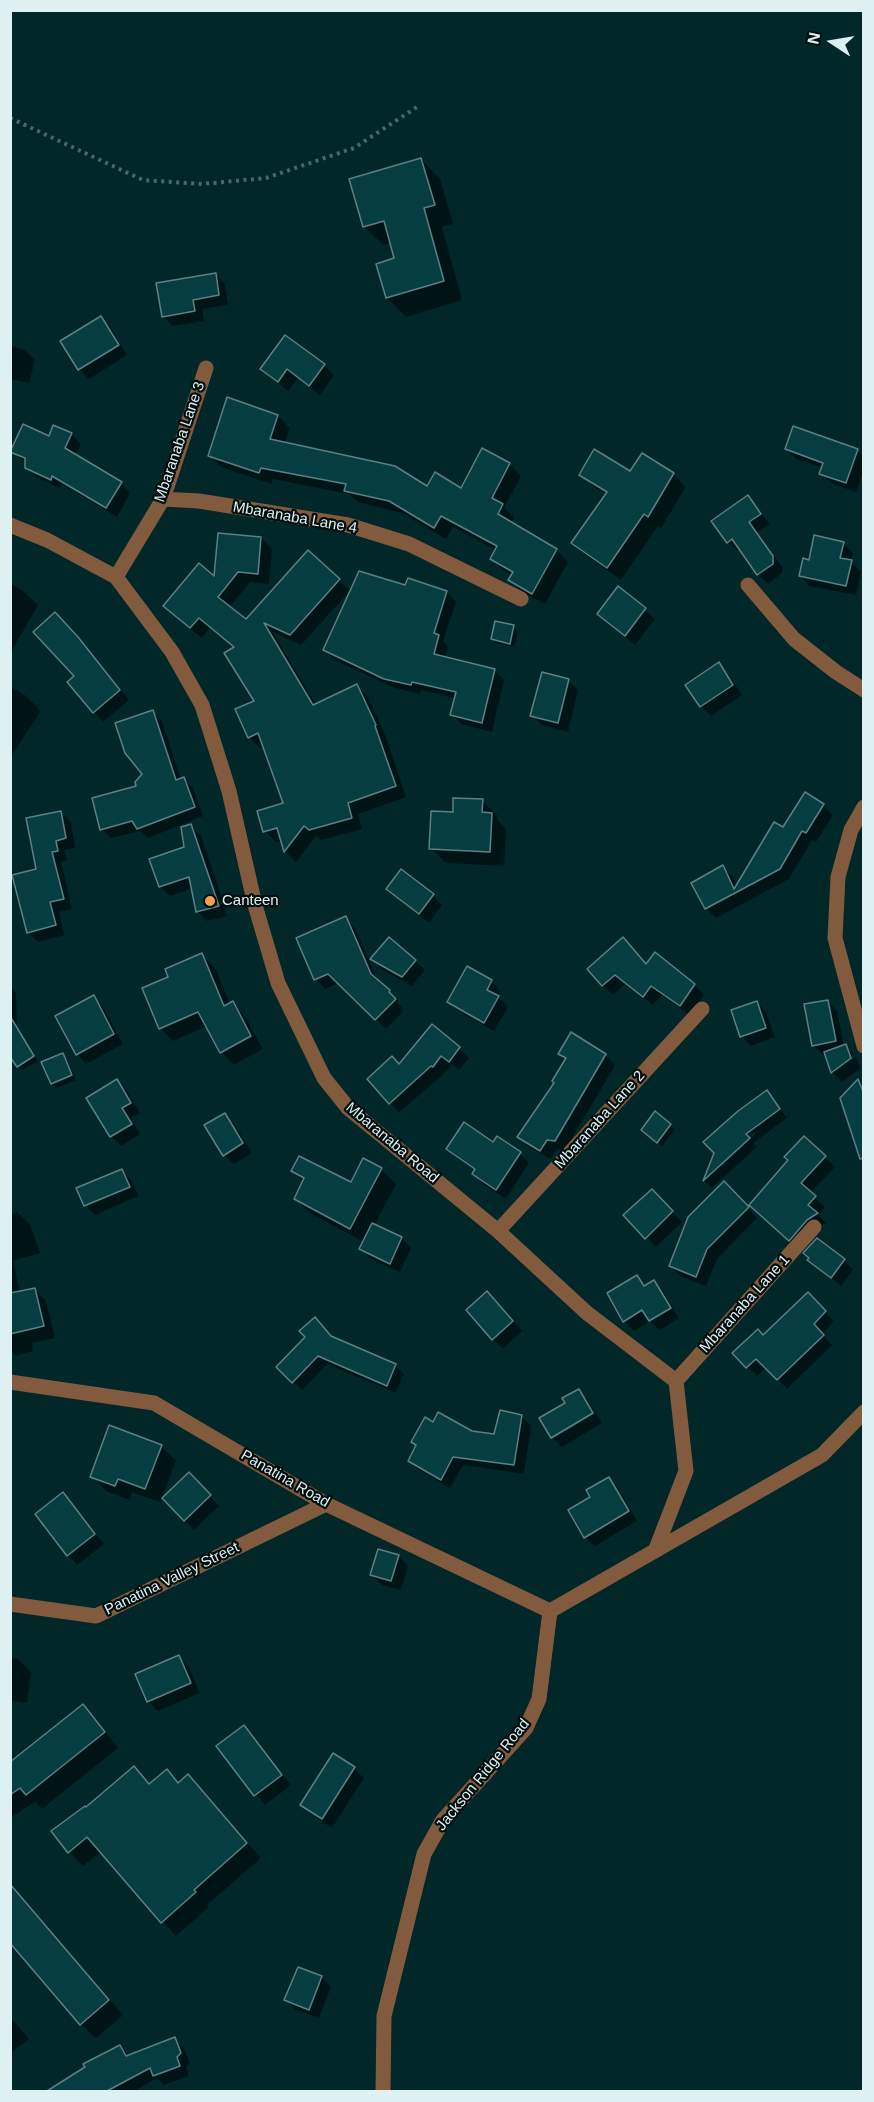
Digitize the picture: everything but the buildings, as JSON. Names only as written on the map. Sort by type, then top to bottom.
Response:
[{"type":"street","name":"Mbaranaba Lane 3","points":[[116,577],[163,499],[206,368]]},
{"type":"street","name":"Mbaranaba Lane 4","points":[[163,499],[199,501],[348,525],[409,544],[521,599]]},
{"type":"street","name":"Mbaranaba Road","points":[[10,525],[47,540],[116,577],[172,651],[202,705],[229,791],[255,905],[278,983],[324,1078],[348,1108],[498,1231],[587,1313],[676,1381]]},
{"type":"street","points":[[748,585],[794,639],[836,672],[864,690]]},
{"type":"street","points":[[864,807],[851,830],[838,877],[835,938],[864,1046]]},
{"type":"street","name":"Mbaranaba Lane 2","points":[[498,1231],[702,1009]]},
{"type":"street","name":"Mbaranaba Lane 1","points":[[676,1381],[814,1227]]},
{"type":"street","points":[[656,1549],[686,1471],[676,1381]]},
{"type":"street","name":"Panatina Road","points":[[10,1382],[154,1403],[326,1504],[550,1611]]},
{"type":"street","points":[[550,1611],[822,1455],[864,1412]]},
{"type":"street","name":"Panatina Valley Street","points":[[10,1604],[96,1616],[326,1504]]},
{"type":"street","name":"Jackson Ridge Road","points":[[383,2091],[384,2016],[424,1854],[443,1820],[526,1728],[539,1699],[550,1611]]},
{"type":"path","points":[[10,118],[143,180],[202,184],[266,178],[354,148],[417,107]]},
{"type":"place","name":"Canteen","points":[[210,901]]}]
